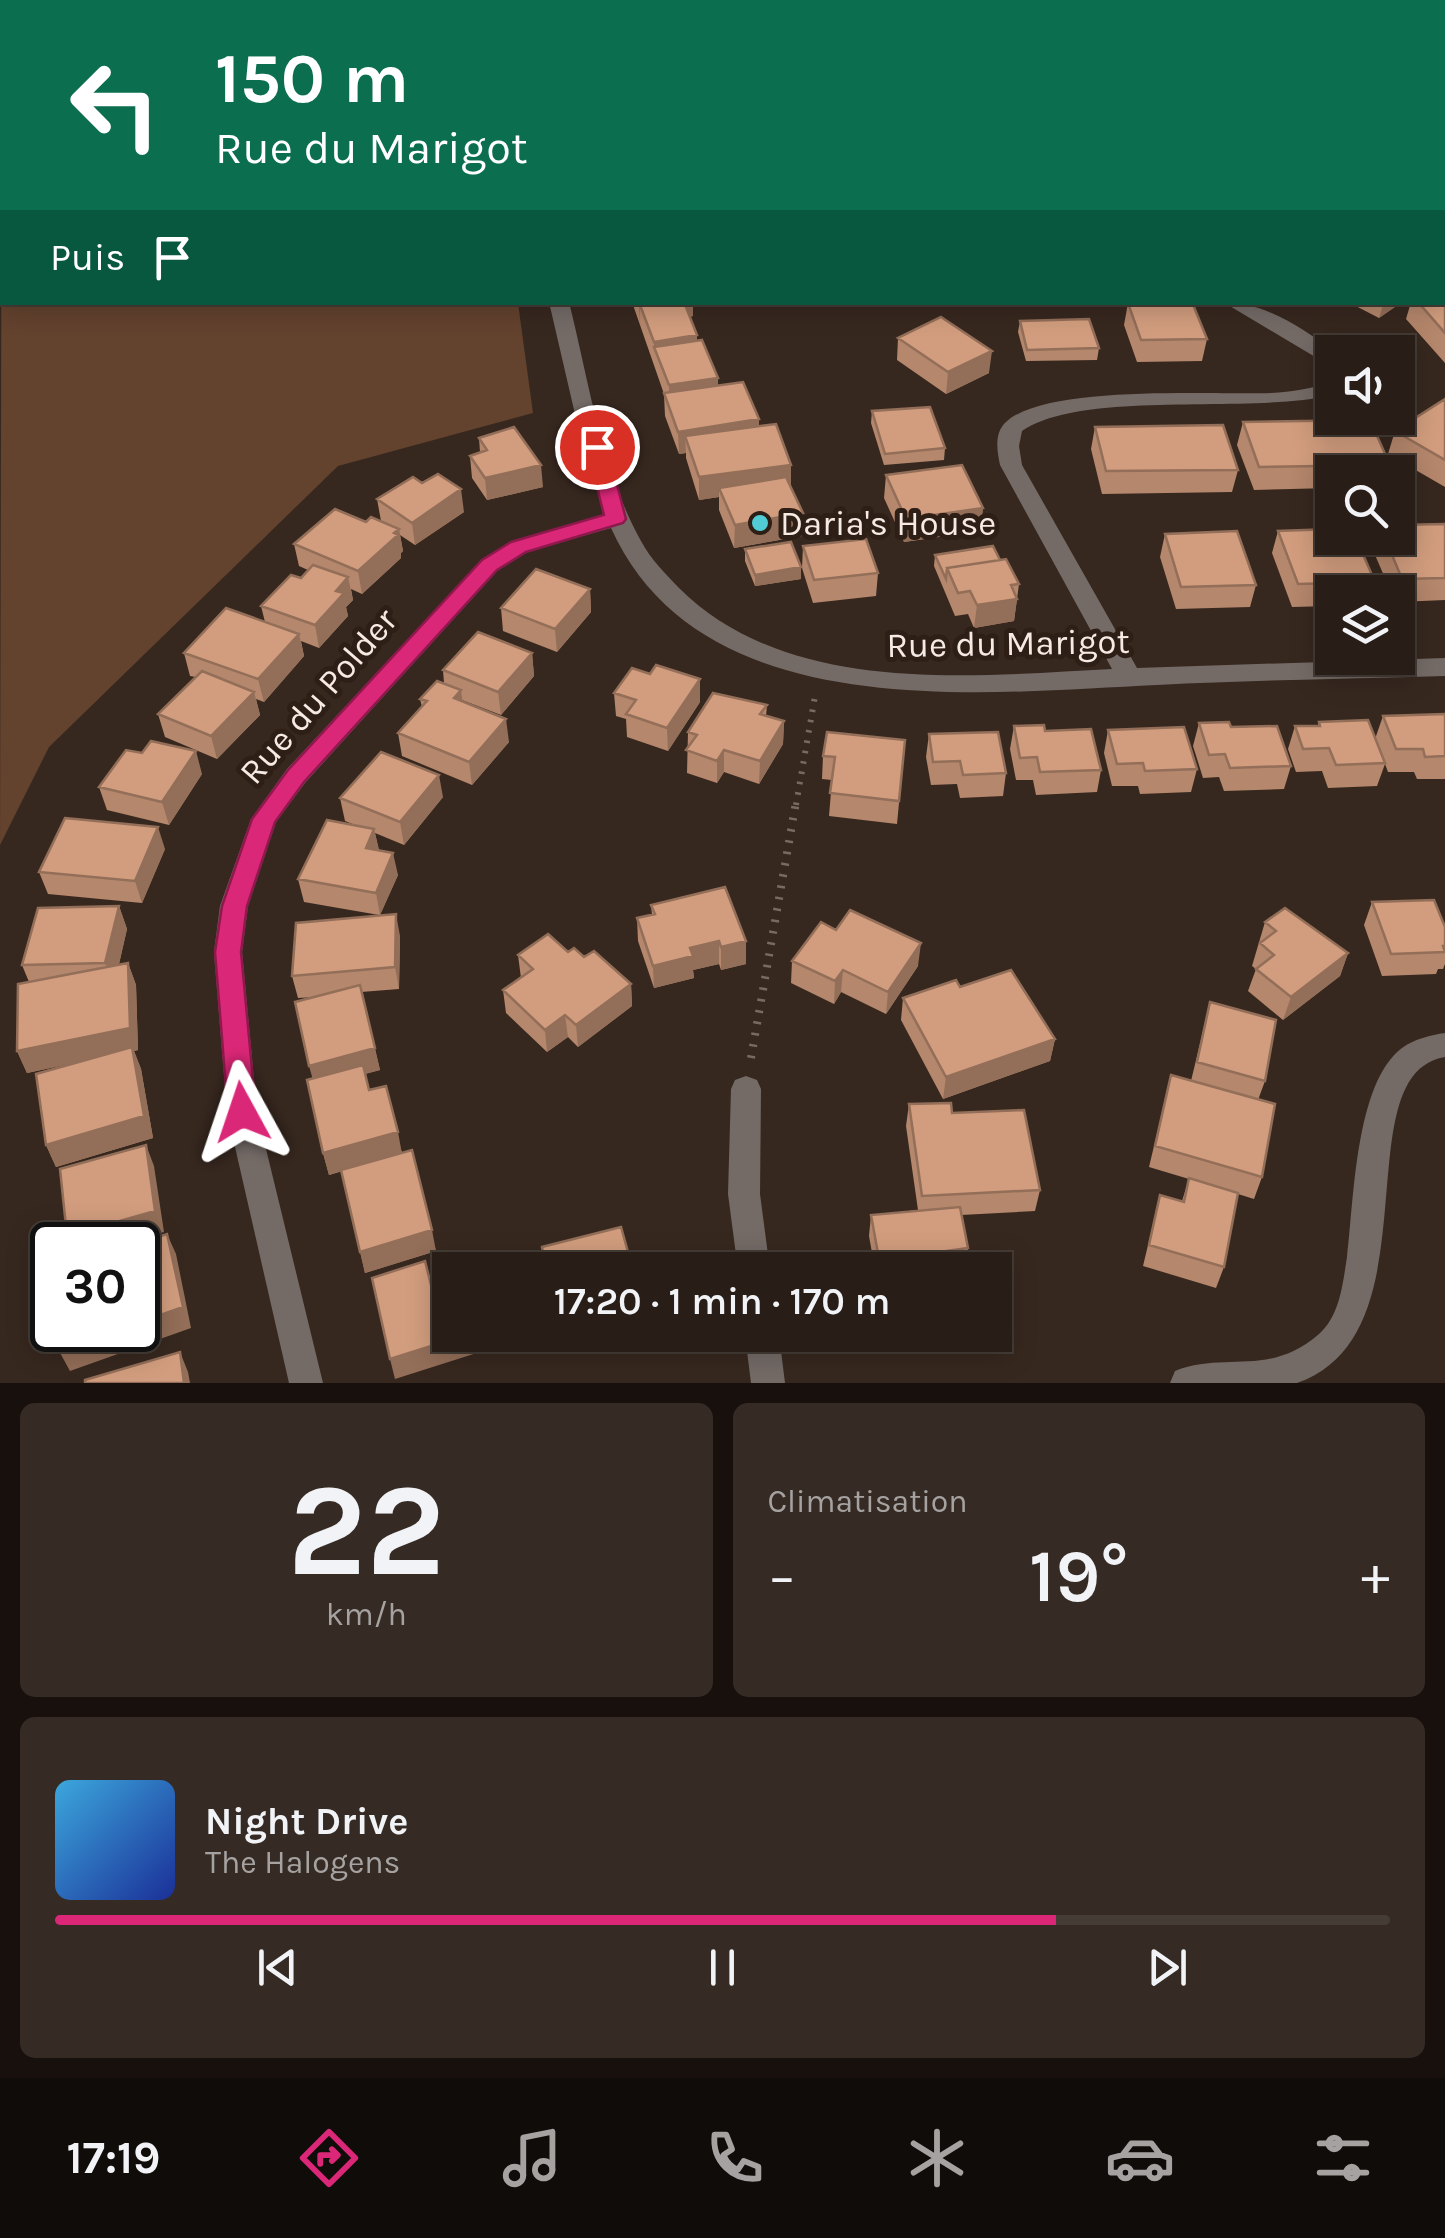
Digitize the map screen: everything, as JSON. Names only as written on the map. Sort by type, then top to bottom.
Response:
[{"type":"street","name":"Rue du Marigot","points":[[560,305],[616,519],[653,578],[700,620],[771,654],[819,670],[906,683],[1008,684],[1445,667]]},
{"type":"street","points":[[1239,305],[1315,348]]},
{"type":"street","points":[[1130,677],[1011,465],[1007,447],[1013,427],[1028,416],[1087,404],[1270,399],[1315,392]]},
{"type":"street","name":"Rue du Polder","points":[[306,1383],[242,1112],[228,952],[234,906],[248,858],[264,819],[296,776],[490,565],[518,547],[616,519]]},
{"type":"street","points":[[1187,1383],[1261,1379],[1303,1365],[1334,1342],[1350,1316],[1360,1279],[1384,1102],[1394,1076],[1410,1056],[1445,1045]]},
{"type":"street","points":[[746,1089],[744,1194],[752,1252]]},
{"type":"street","points":[[764,1352],[768,1383]]},
{"type":"path","points":[[608,0],[619,0]]},
{"type":"path","points":[[746,1089],[819,670]]},
{"type":"shaded area","points":[[1,305],[518,305],[533,413],[338,466],[49,747],[0,845]]},
{"type":"building","points":[[640,305],[685,305],[697,335],[654,342]]},
{"type":"building","points":[[1129,305],[1193,305],[1207,339],[1141,340]]},
{"type":"building","points":[[1421,305],[1445,305],[1445,333]]},
{"type":"building","points":[[941,317],[992,351],[948,372],[898,338]]},
{"type":"building","points":[[1089,319],[1099,348],[1027,350],[1020,321]]},
{"type":"building","points":[[702,340],[718,378],[669,385],[654,347]]},
{"type":"building","points":[[743,382],[759,419],[678,432],[664,393]]},
{"type":"building","points":[[1445,399],[1445,460],[1402,435],[1415,435],[1415,418]]},
{"type":"building","points":[[930,407],[945,448],[885,454],[872,411]]},
{"type":"building","points":[[1315,421],[1315,435],[1377,435],[1386,455],[1315,455],[1315,466],[1259,467],[1243,422]]},
{"type":"building","points":[[776,424],[791,465],[699,477],[685,436]]},
{"type":"building","points":[[1223,425],[1238,470],[1106,471],[1095,427]]},
{"type":"building","points":[[514,427],[541,465],[485,478],[470,456],[487,450],[479,438]]},
{"type":"building","points":[[962,465],[983,508],[906,519],[886,475]]},
{"type":"building","points":[[438,474],[461,489],[412,523],[377,499],[413,477],[422,483]]},
{"type":"building","points":[[786,477],[803,513],[735,525],[719,488]]},
{"type":"building","points":[[335,509],[366,522],[371,517],[399,529],[394,533],[398,535],[358,571],[294,544]]},
{"type":"building","points":[[1445,524],[1445,578],[1400,575],[1392,555],[1415,555],[1415,525]]},
{"type":"building","points":[[1315,530],[1315,555],[1363,555],[1372,575],[1315,575],[1315,584],[1298,584],[1278,531]]},
{"type":"building","points":[[1237,531],[1256,585],[1181,587],[1165,534]]},
{"type":"building","points":[[866,539],[878,573],[814,580],[803,546]]},
{"type":"building","points":[[791,542],[801,567],[755,575],[745,549]]},
{"type":"building","points":[[993,546],[1000,560],[947,568],[946,579],[935,555]]},
{"type":"building","points":[[1006,559],[1019,584],[1011,585],[1017,599],[977,605],[970,591],[958,593],[947,568]]},
{"type":"building","points":[[313,565],[348,577],[336,591],[344,593],[315,625],[261,606],[291,575],[301,578]]},
{"type":"building","points":[[536,569],[590,589],[555,629],[501,608]]},
{"type":"building","points":[[226,608],[299,634],[258,679],[184,653]]},
{"type":"building","points":[[478,632],[532,653],[498,692],[443,670]]},
{"type":"building","points":[[656,665],[700,679],[667,728],[626,714],[636,700],[614,693],[632,668],[650,674]]},
{"type":"building","points":[[202,671],[254,692],[211,736],[158,714]]},
{"type":"building","points":[[437,681],[461,690],[454,698],[506,719],[469,762],[398,733],[427,701],[420,699]]},
{"type":"building","points":[[713,693],[767,705],[760,714],[784,721],[760,761],[724,750],[717,761],[686,750],[697,735],[688,732]]},
{"type":"building","points":[[1445,714],[1445,756],[1425,757],[1423,749],[1396,749],[1383,716]]},
{"type":"building","points":[[1368,720],[1385,763],[1336,765],[1329,748],[1303,749],[1295,726],[1320,726],[1319,722]]},
{"type":"building","points":[[1229,722],[1231,727],[1277,726],[1291,766],[1230,768],[1225,754],[1209,755],[1199,723]]},
{"type":"building","points":[[1044,725],[1045,731],[1091,729],[1101,770],[1040,772],[1037,757],[1020,758],[1014,726]]},
{"type":"building","points":[[1184,727],[1197,769],[1145,771],[1143,763],[1117,764],[1108,730]]},
{"type":"building","points":[[827,732],[905,740],[899,801],[830,793],[835,757],[823,756]]},
{"type":"building","points":[[998,732],[1006,773],[963,775],[960,761],[933,762],[929,734]]},
{"type":"building","points":[[151,741],[196,751],[162,802],[99,787],[126,750],[142,753]]},
{"type":"building","points":[[381,752],[439,775],[400,822],[340,798]]},
{"type":"building","points":[[65,818],[158,827],[135,881],[39,872]]},
{"type":"building","points":[[327,820],[374,829],[366,848],[393,853],[376,893],[298,879]]},
{"type":"building","points":[[725,887],[746,941],[721,947],[719,941],[690,948],[693,956],[653,966],[637,918],[655,914],[651,905]]},
{"type":"building","points":[[1434,900],[1445,927],[1445,952],[1391,954],[1372,902]]},
{"type":"building","points":[[119,906],[105,963],[22,965],[38,908]]},
{"type":"building","points":[[1285,908],[1348,953],[1291,997],[1256,969],[1274,955],[1260,943],[1276,931],[1265,922]]},
{"type":"building","points":[[850,910],[921,943],[888,992],[843,970],[835,981],[792,961],[821,922],[836,930]]},
{"type":"building","points":[[396,914],[395,967],[292,976],[296,923]]},
{"type":"building","points":[[548,934],[568,952],[574,948],[584,957],[594,951],[631,984],[576,1025],[565,1015],[545,1030],[503,990],[533,969],[518,955]]},
{"type":"building","points":[[128,963],[130,1028],[17,1051],[18,984]]},
{"type":"building","points":[[1011,970],[1055,1039],[946,1077],[903,998],[956,980],[960,987]]},
{"type":"building","points":[[360,985],[375,1048],[309,1066],[295,1002]]},
{"type":"building","points":[[1210,1002],[1276,1020],[1265,1081],[1197,1062]]},
{"type":"building","points":[[132,1047],[144,1116],[46,1145],[36,1074]]},
{"type":"building","points":[[363,1065],[369,1090],[386,1086],[398,1132],[323,1153],[307,1080]]},
{"type":"building","points":[[1171,1075],[1275,1104],[1262,1177],[1155,1146]]},
{"type":"building","points":[[951,1103],[952,1113],[1024,1110],[1040,1190],[922,1196],[909,1104]]},
{"type":"building","points":[[146,1145],[155,1211],[116,1222],[66,1222],[60,1169]]},
{"type":"building","points":[[412,1150],[432,1230],[360,1252],[341,1170]]},
{"type":"building","points":[[1189,1178],[1238,1193],[1224,1267],[1149,1245],[1160,1195],[1184,1202]]},
{"type":"building","points":[[960,1207],[968,1248],[946,1252],[878,1252],[871,1215]]},
{"type":"building","points":[[621,1227],[628,1252],[543,1252],[542,1247]]},
{"type":"building","points":[[167,1234],[183,1307],[160,1315],[160,1236]]},
{"type":"building","points":[[425,1261],[432,1285],[432,1346],[390,1359],[372,1278]]},
{"type":"building","points":[[180,1352],[184,1383],[85,1383],[85,1380]]},
{"type":"place","name":"Daria's House","points":[[760,523]]},
{"type":"route","points":[[242,1112],[228,952],[234,906],[264,819],[296,776],[490,565],[518,547],[548,536],[616,519],[597,447]]}]
